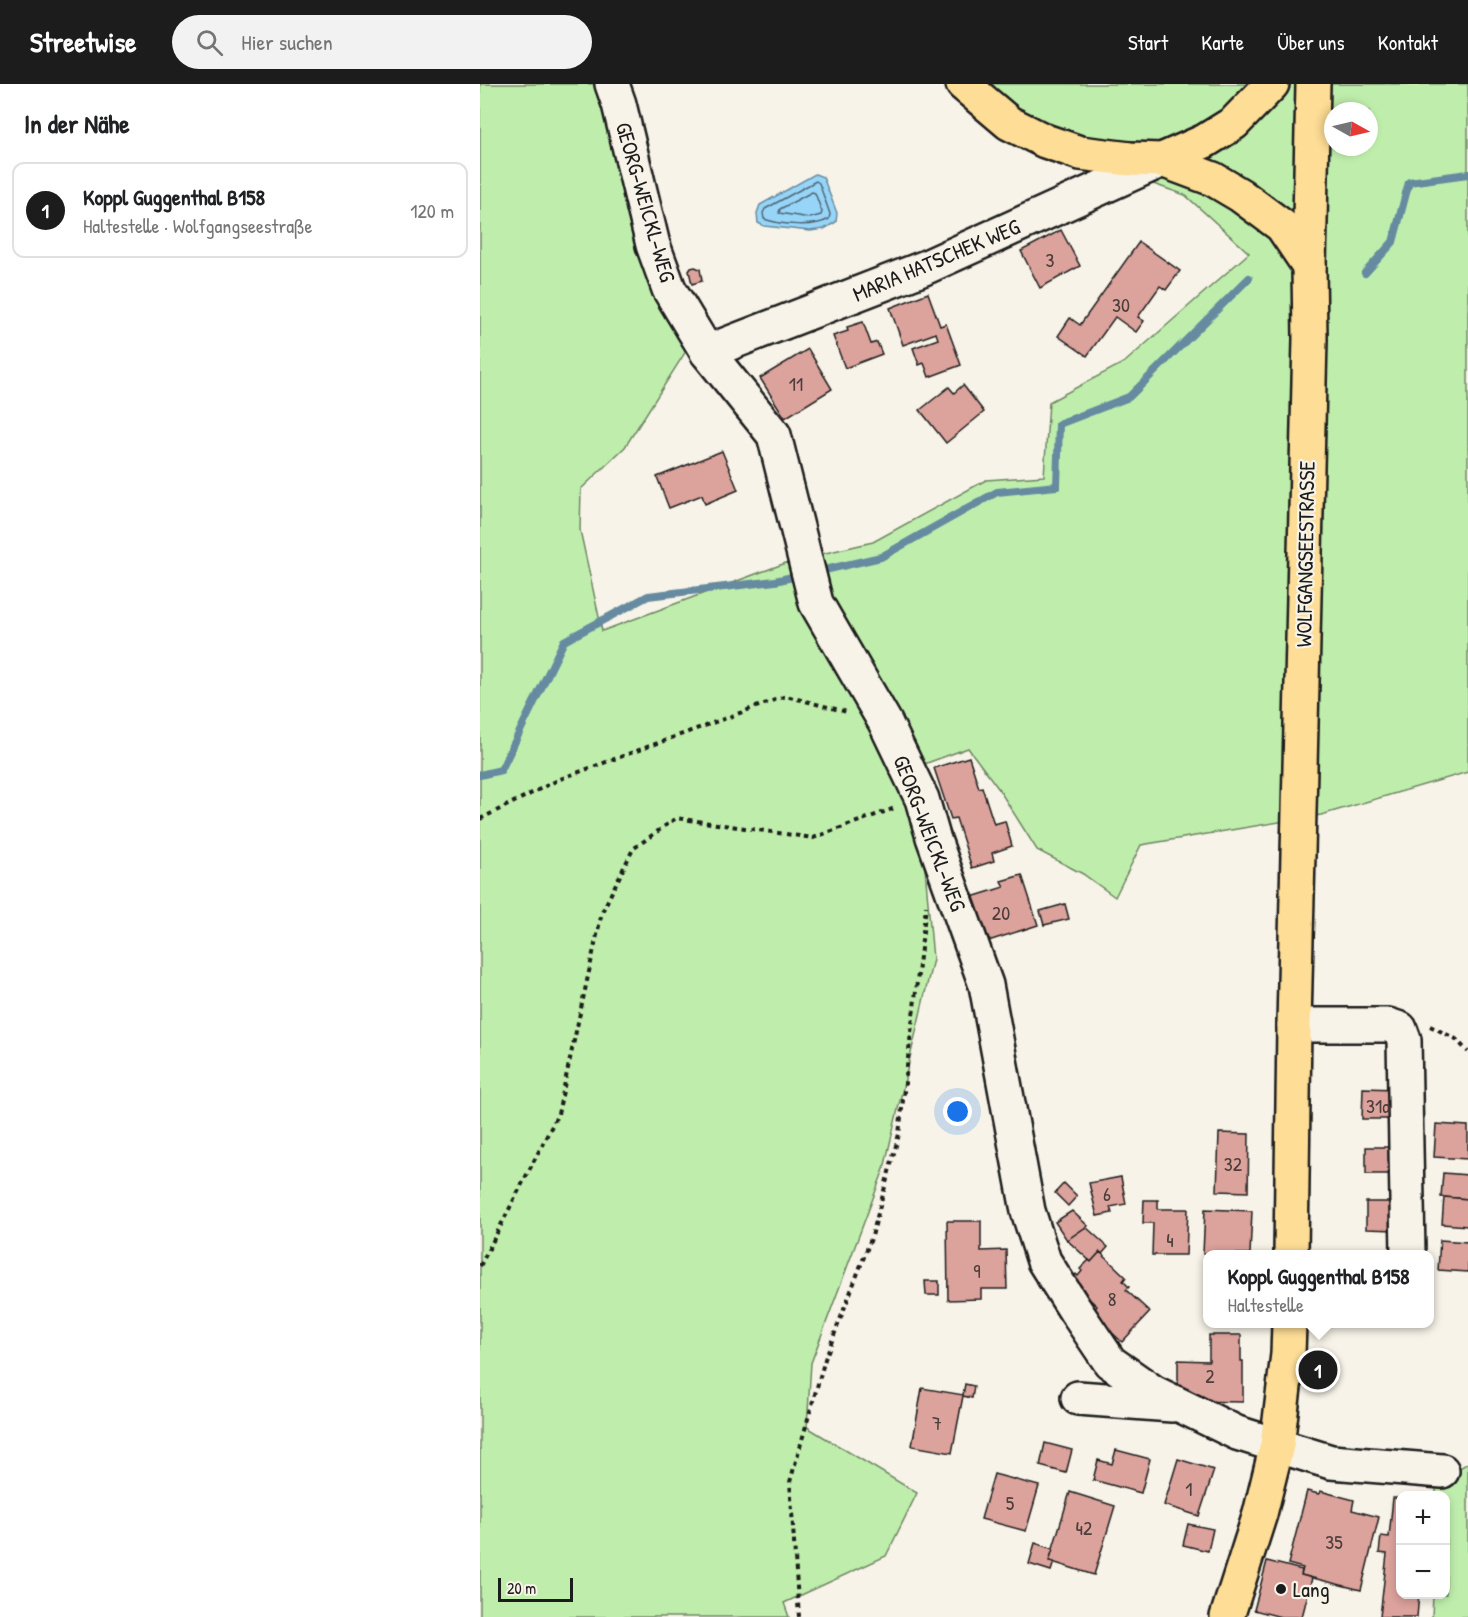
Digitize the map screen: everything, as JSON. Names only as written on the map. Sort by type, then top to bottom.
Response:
[{"type":"main road","points":[[963,84],[1010,123],[1045,141],[1080,153],[1162,160],[1212,179],[1240,195],[1282,226],[1310,266]]},
{"type":"main road","points":[[1162,160],[1205,141],[1234,123],[1272,84]]},
{"type":"main road","name":"WOLFGANGSEESTRASSE","points":[[1291,1250],[1313,84]]},
{"type":"main road","points":[[1227,1617],[1260,1514],[1277,1445],[1289,1328]]},
{"type":"street","name":"GEORG-WEICKL-WEG","points":[[612,84],[619,104],[653,245],[669,289],[707,352],[774,435],[816,603],[885,722],[922,799],[933,837],[986,985],[1028,1211],[1044,1261],[1110,1362],[1154,1392],[1237,1433],[1331,1462],[1442,1471]]},
{"type":"street","name":"MARIA HATSCHEK WEG","points":[[707,352],[924,268],[1162,160]]},
{"type":"street","points":[[1294,1025],[1388,1025],[1400,1029],[1404,1040],[1408,1250]]},
{"type":"street","points":[[1078,1398],[1182,1406]]},
{"type":"path","points":[[480,819],[560,779],[786,696],[885,722]]},
{"type":"path","points":[[480,1266],[558,1114],[602,912],[633,849],[676,818],[813,838],[922,799]]},
{"type":"path","points":[[799,1617],[790,1482],[825,1359],[873,1236],[899,1134],[926,904]]},
{"type":"green space","points":[[480,84],[614,84],[688,348],[625,447],[581,489],[580,530],[602,631],[791,561],[873,542],[986,480],[1044,476],[1049,402],[1125,362],[1249,253],[1185,195],[1009,134],[953,84],[1468,84],[1468,772],[1321,815],[1141,845],[1115,897],[1083,874],[1037,850],[998,788],[968,748],[916,767],[933,959],[884,1169],[811,1363],[807,1427],[917,1493],[886,1556],[784,1603],[789,1617],[480,1617]]},
{"type":"green space","points":[[1468,1463],[1468,1617],[1432,1617],[1433,1599],[1450,1599],[1450,1491],[1436,1491],[1436,1482]]},
{"type":"water","points":[[815,174],[823,177],[837,213],[836,222],[824,229],[810,231],[764,226],[758,223],[757,213],[760,205]]},
{"type":"building","points":[[1061,230],[1080,266],[1040,288],[1021,251]]},
{"type":"building","points":[[1139,242],[1180,271],[1166,290],[1160,286],[1138,317],[1144,321],[1136,332],[1115,317],[1087,356],[1058,336],[1070,318],[1080,325]]},
{"type":"building","points":[[695,267],[700,269],[702,281],[692,284],[689,271]]},
{"type":"building","points":[[928,293],[940,326],[946,324],[961,365],[929,377],[924,363],[919,365],[913,348],[938,339],[936,333],[903,345],[890,308]]},
{"type":"building","points":[[863,322],[871,344],[877,342],[882,354],[845,368],[833,336],[848,331],[847,327]]},
{"type":"building","points":[[808,349],[832,389],[785,418],[760,378]]},
{"type":"building","points":[[963,385],[984,412],[946,443],[920,410],[949,387],[954,393]]},
{"type":"building","points":[[722,451],[738,490],[705,504],[702,495],[669,508],[657,477]]},
{"type":"building","points":[[969,757],[994,824],[1005,821],[1012,846],[992,853],[994,861],[972,868],[956,818],[951,819],[934,768]]},
{"type":"building","points":[[1022,875],[1038,925],[979,944],[965,899],[1004,887],[1001,881]]},
{"type":"building","points":[[1065,904],[1069,919],[1044,925],[1040,911]]},
{"type":"building","points":[[1363,1088],[1397,1089],[1398,1119],[1362,1119]]},
{"type":"building","points":[[1436,1124],[1468,1126],[1468,1159],[1434,1157]]},
{"type":"building","points":[[1219,1133],[1249,1134],[1248,1192],[1217,1191]]},
{"type":"building","points":[[1366,1147],[1396,1147],[1396,1174],[1366,1174]]},
{"type":"building","points":[[1443,1173],[1468,1175],[1468,1199],[1441,1197]]},
{"type":"building","points":[[1121,1177],[1126,1204],[1110,1207],[1112,1213],[1097,1216],[1089,1183]]},
{"type":"building","points":[[1064,1183],[1077,1196],[1068,1206],[1055,1193]]},
{"type":"building","points":[[1444,1197],[1468,1199],[1468,1226],[1442,1224]]},
{"type":"building","points":[[1144,1200],[1158,1200],[1158,1209],[1188,1209],[1186,1255],[1152,1255],[1153,1223],[1143,1223]]},
{"type":"building","points":[[1366,1202],[1395,1202],[1395,1230],[1366,1229]]},
{"type":"building","points":[[1205,1209],[1252,1211],[1250,1250],[1203,1250]]},
{"type":"building","points":[[1072,1211],[1088,1226],[1067,1240],[1055,1222]]},
{"type":"building","points":[[947,1221],[981,1221],[981,1251],[1006,1250],[1007,1289],[981,1289],[981,1299],[948,1300]]},
{"type":"building","points":[[1086,1227],[1108,1247],[1091,1262],[1067,1240]]},
{"type":"building","points":[[1440,1240],[1468,1242],[1468,1272],[1438,1270]]},
{"type":"building","points":[[1100,1252],[1126,1277],[1123,1281],[1129,1287],[1126,1290],[1150,1312],[1122,1342],[1091,1313],[1097,1306],[1070,1281],[1076,1274],[1078,1276],[1082,1271],[1080,1269]]},
{"type":"building","points":[[925,1281],[939,1281],[939,1295],[926,1295]]},
{"type":"building","points":[[1209,1335],[1241,1335],[1243,1402],[1188,1401],[1178,1389],[1178,1360],[1209,1361]]},
{"type":"building","points":[[1324,1362],[1330,1363],[1328,1380],[1322,1379]]},
{"type":"building","points":[[965,1384],[974,1386],[972,1398],[963,1396],[952,1453],[912,1446],[922,1388],[963,1395]]},
{"type":"building","points":[[1045,1443],[1072,1450],[1066,1473],[1040,1466]]},
{"type":"building","points":[[1116,1450],[1150,1459],[1141,1493],[1093,1480],[1098,1460],[1112,1464]]},
{"type":"building","points":[[1178,1459],[1214,1470],[1199,1516],[1164,1505]]},
{"type":"building","points":[[994,1474],[1039,1486],[1026,1531],[981,1519]]},
{"type":"building","points":[[1307,1491],[1319,1494],[1320,1491],[1354,1500],[1352,1510],[1379,1517],[1361,1590],[1301,1575],[1303,1568],[1288,1564]]},
{"type":"building","points":[[1070,1492],[1115,1506],[1094,1575],[1049,1561]]},
{"type":"building","points":[[1393,1498],[1396,1498],[1396,1599],[1419,1599],[1417,1617],[1380,1617],[1387,1554],[1379,1553],[1381,1536],[1389,1537]]},
{"type":"building","points":[[1188,1524],[1213,1529],[1208,1551],[1183,1545]]},
{"type":"building","points":[[1035,1543],[1053,1549],[1049,1561],[1054,1562],[1051,1571],[1029,1564]]},
{"type":"building","points":[[1267,1561],[1302,1570],[1301,1575],[1312,1578],[1302,1617],[1281,1617],[1254,1610]]},
{"type":"waterway","points":[[1365,273],[1393,242],[1409,182],[1468,174]]},
{"type":"waterway","points":[[816,572],[881,557],[997,492],[1057,486],[1059,424],[1129,397],[1249,278]]},
{"type":"waterway","points":[[480,775],[501,770],[564,641],[648,596],[775,581],[801,575]]},
{"type":"place","name":"Koppl Guggenthal B158","points":[[1318,1370]]},
{"type":"place","name":"Lang","points":[[1281,1589]]}]
